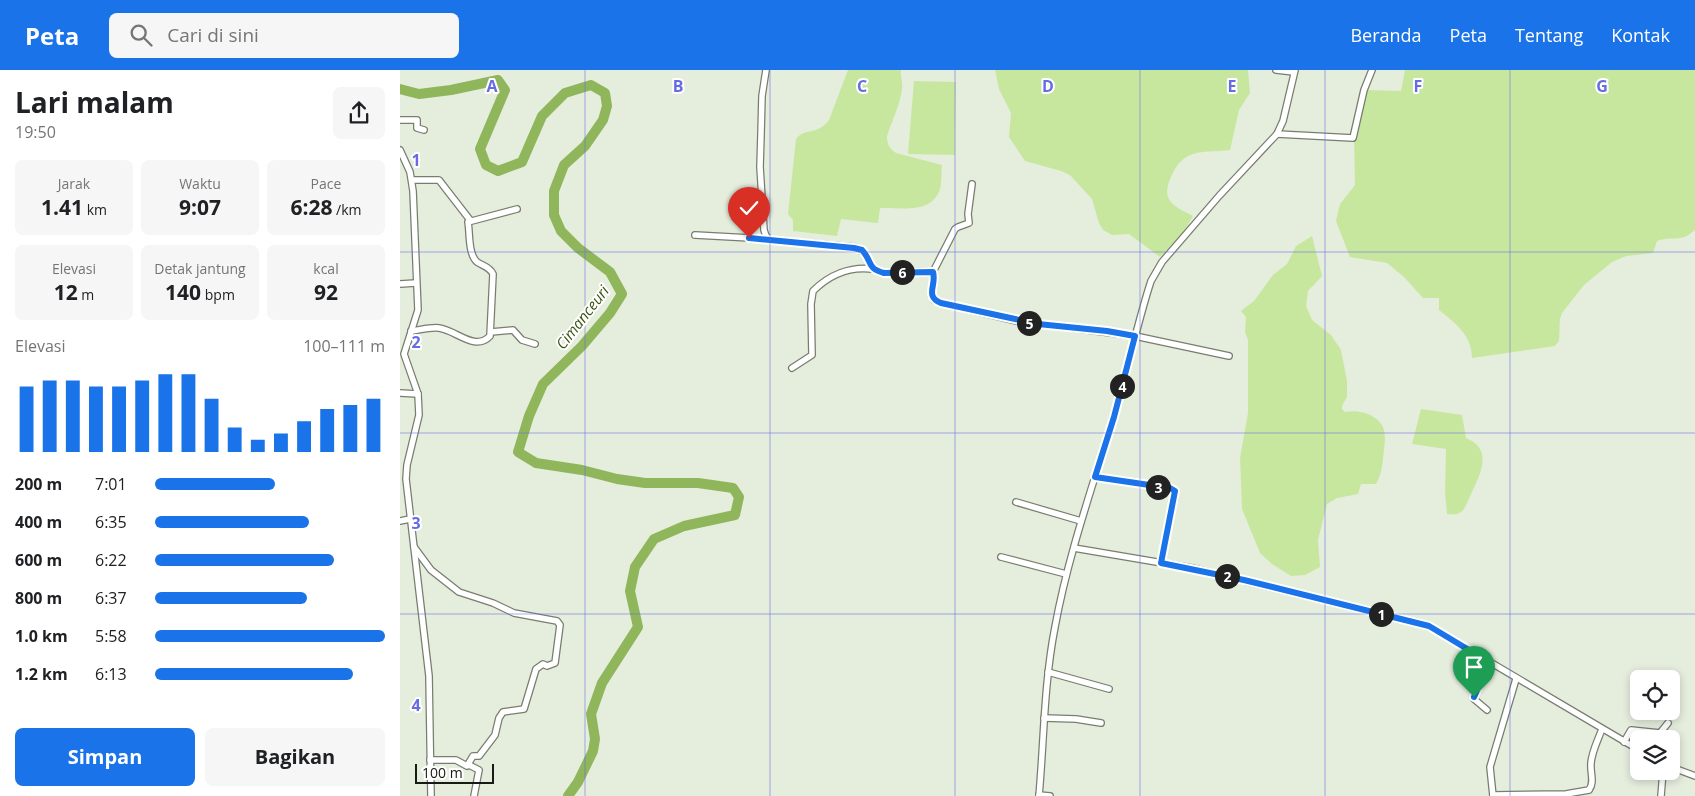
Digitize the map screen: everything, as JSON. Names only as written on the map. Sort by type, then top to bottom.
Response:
[{"type":"street","points":[[766,70],[762,96],[760,167],[764,230],[769,239]]},
{"type":"street","points":[[1050,796],[1039,795],[1048,672],[1055,626],[1066,574],[1114,417],[1149,287],[1156,270],[1219,196],[1277,134],[1283,121],[1295,71],[1276,70]]},
{"type":"street","points":[[1277,134],[1353,138],[1364,90],[1372,70]]},
{"type":"street","points":[[400,120],[418,120],[417,128],[424,130]]},
{"type":"street","points":[[400,150],[412,180],[418,310],[404,354],[418,394],[419,408],[418,423],[406,472],[429,676],[431,796]]},
{"type":"street","points":[[412,180],[439,180],[470,220]]},
{"type":"street","points":[[972,184],[968,214],[969,223],[955,229],[933,272],[935,276],[932,296],[934,300],[1031,323],[1135,336],[1229,356]]},
{"type":"street","points":[[470,220],[517,209]]},
{"type":"street","points":[[412,332],[442,328],[477,342],[490,336],[494,278],[492,271],[478,262],[472,255],[468,222],[470,220]]},
{"type":"street","points":[[695,235],[769,239],[777,242],[854,248],[865,253],[873,270]]},
{"type":"street","points":[[792,368],[812,355],[811,304],[813,291],[830,277],[855,268],[884,273],[933,272]]},
{"type":"street","points":[[400,284],[416,283]]},
{"type":"street","points":[[491,332],[513,330],[522,340],[535,344]]},
{"type":"street","points":[[400,393],[418,394]]},
{"type":"street","points":[[1095,477],[1170,488],[1175,491],[1161,563]]},
{"type":"street","points":[[1016,502],[1081,521]]},
{"type":"street","points":[[400,521],[410,519]]},
{"type":"street","points":[[413,547],[431,570],[459,592],[514,613],[557,621],[560,626],[554,663],[548,666],[540,665],[536,669],[524,709],[503,712],[499,718],[495,735],[479,756],[472,758],[469,765]]},
{"type":"street","points":[[1074,548],[1244,580],[1429,626],[1630,745]]},
{"type":"street","points":[[1001,557],[1066,574]]},
{"type":"street","points":[[1487,710],[1474,699],[1474,696],[1489,662]]},
{"type":"street","points":[[1048,672],[1108,689]]},
{"type":"street","points":[[1516,678],[1490,767],[1493,795],[1566,794],[1590,790],[1592,786],[1592,757],[1602,729]]},
{"type":"street","points":[[1044,718],[1076,719],[1102,723]]},
{"type":"street","points":[[1624,742],[1628,733],[1632,730],[1660,733],[1668,723]]},
{"type":"street","points":[[430,760],[456,760],[479,770],[474,796]]},
{"type":"street","points":[[1680,770],[1695,776]]},
{"type":"street","points":[[1661,796],[1662,780]]},
{"type":"green space","points":[[848,70],[901,70],[901,95],[887,136],[888,144],[896,153],[942,165],[940,189],[930,203],[923,206],[914,208],[880,208],[878,223],[841,219],[837,236],[793,231],[793,220],[788,214],[796,139],[803,133],[820,128],[829,120]]},
{"type":"green space","points":[[995,70],[1248,70],[1250,93],[1239,110],[1230,150],[1193,154],[1182,160],[1174,171],[1168,185],[1168,197],[1175,206],[1193,216],[1183,233],[1160,257],[1129,234],[1112,235],[1103,230],[1092,199],[1070,175],[1025,161],[1009,137],[1011,113],[999,89]]},
{"type":"green space","points":[[1405,70],[1695,70],[1695,230],[1685,237],[1657,241],[1653,253],[1626,256],[1612,262],[1584,285],[1562,313],[1559,341],[1555,346],[1472,358],[1469,343],[1462,330],[1439,310],[1439,298],[1423,298],[1404,277],[1387,263],[1350,257],[1336,221],[1340,204],[1355,185],[1354,133],[1366,90],[1401,91]]},
{"type":"green space","points":[[914,81],[956,82],[955,155],[908,154]]},
{"type":"green space","points":[[1312,236],[1322,276],[1308,291],[1306,306],[1312,320],[1331,335],[1341,350],[1347,381],[1347,397],[1342,409],[1345,412],[1362,412],[1378,420],[1384,430],[1385,444],[1381,471],[1376,484],[1361,484],[1358,494],[1337,498],[1327,504],[1318,540],[1320,567],[1305,575],[1291,576],[1272,564],[1260,553],[1242,509],[1240,458],[1248,413],[1248,340],[1245,332],[1246,317],[1241,311],[1254,301],[1273,275],[1287,264],[1296,246]]},
{"type":"green space","points":[[1421,409],[1462,415],[1466,438],[1475,443],[1480,449],[1482,456],[1481,471],[1465,508],[1458,514],[1447,514],[1445,492],[1446,449],[1412,444]]},
{"type":"waterway","name":"Cimanceuri","points":[[400,89],[419,94],[451,90],[498,80],[505,90],[480,149],[486,165],[498,171],[522,162],[542,116],[565,93],[591,85],[605,93],[607,106],[603,120],[585,146],[564,165],[554,191],[554,215],[561,231],[578,248],[610,272],[622,294],[610,313],[582,346],[543,384],[529,416],[518,452],[536,463],[582,470],[617,479],[645,483],[698,483],[733,488],[739,497],[735,515],[684,526],[654,539],[635,567],[630,591],[638,627],[602,683],[591,714],[595,739],[593,751],[578,782],[568,796]]},
{"type":"route","points":[[749,238],[769,239],[777,242],[844,246],[862,250],[873,270],[884,273],[933,272],[935,276],[932,296],[934,300],[941,303],[1017,321],[1135,336],[1114,417],[1095,477],[1170,488],[1175,491],[1161,563],[1244,580],[1357,610],[1392,616],[1429,626],[1489,662],[1474,697]]}]
